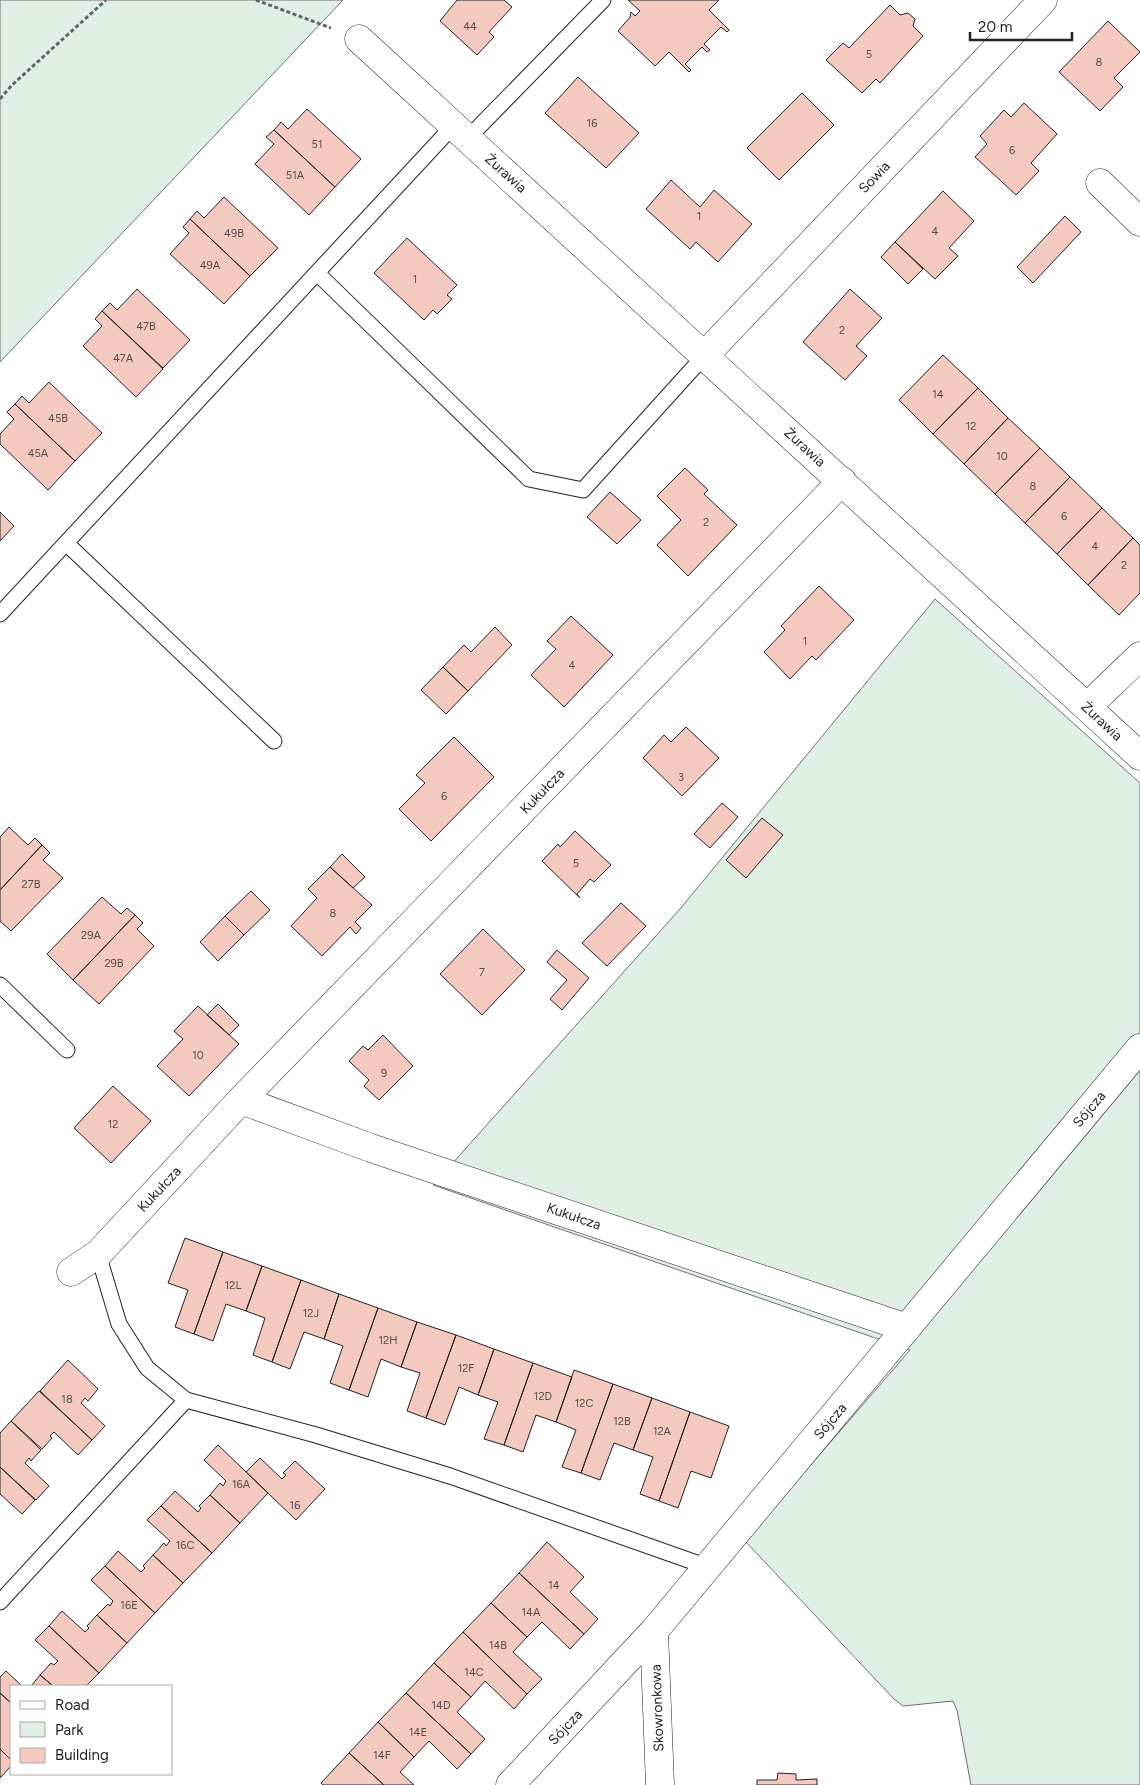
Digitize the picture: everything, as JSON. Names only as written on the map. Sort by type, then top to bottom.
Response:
[{"type":"street","name":"Sowia","points":[[705,355],[1043,0]]},
{"type":"street","name":"Żurawia","points":[[360,39],[1140,756]]},
{"type":"street","points":[[1100,183],[1140,222]]},
{"type":"street","name":"Kukułcza","points":[[71,1272],[98,1254],[242,1100],[842,482]]},
{"type":"street","points":[[1087,707],[1140,656]]},
{"type":"street","name":"Sójcza","points":[[510,1785],[654,1630],[708,1568],[1140,1048]]},
{"type":"street","name":"Kukułcza","points":[[242,1100],[371,1148],[907,1328]]},
{"type":"street","name":"Skowronkowa","points":[[654,1630],[660,1785]]},
{"type":"lane","points":[[0,614],[317,273],[461,132],[603,0]]},
{"type":"lane","points":[[317,273],[529,479],[583,490],[705,355]]},
{"type":"lane","points":[[66,543],[274,741]]},
{"type":"lane","points":[[0,985],[67,1050]]},
{"type":"lane","points":[[98,1254],[119,1324],[147,1368],[186,1400],[316,1435],[450,1476],[708,1568]]},
{"type":"lane","points":[[0,1602],[186,1400]]},
{"type":"path","points":[[0,99],[106,0]]},
{"type":"path","points":[[256,0],[360,39]]},
{"type":"green space","points":[[0,0],[343,0],[0,362]]},
{"type":"green space","points":[[935,599],[1140,783],[1140,1785],[971,1785],[957,1710],[953,1701],[903,1706],[894,1699],[745,1541],[910,1350],[433,1185],[680,909]]},
{"type":"building","points":[[457,0],[504,0],[512,7],[489,32],[494,37],[477,55],[440,21]]},
{"type":"building","points":[[628,0],[719,0],[709,10],[729,30],[727,32],[721,27],[704,44],[710,50],[707,52],[702,47],[685,64],[691,70],[689,72],[669,52],[655,66],[618,31],[631,16],[631,12],[635,16],[640,11]]},
{"type":"building","points":[[890,5],[900,15],[908,13],[915,19],[913,26],[923,36],[880,83],[876,79],[862,93],[826,60],[843,43],[849,48]]},
{"type":"building","points":[[1108,21],[1140,52],[1114,78],[1123,87],[1100,111],[1059,72]]},
{"type":"building","points":[[578,77],[639,133],[606,168],[545,113]]},
{"type":"building","points":[[802,93],[834,125],[779,180],[747,148]]},
{"type":"building","points":[[1024,103],[1057,134],[1031,163],[1039,171],[1016,195],[975,157],[987,144],[980,136],[1004,110],[1011,117]]},
{"type":"building","points":[[307,109],[361,159],[335,187],[274,130],[281,122],[288,129]]},
{"type":"building","points":[[274,130],[335,187],[309,215],[255,164],[274,144],[266,137]]},
{"type":"building","points":[[671,180],[700,207],[714,190],[752,224],[718,262],[696,242],[690,249],[646,209]]},
{"type":"building","points":[[943,191],[974,221],[949,248],[958,256],[935,279],[895,242]]},
{"type":"building","points":[[224,197],[278,248],[250,276],[190,219],[197,211],[204,218]]},
{"type":"building","points":[[1065,216],[1081,232],[1033,283],[1017,267]]},
{"type":"building","points":[[190,219],[250,276],[224,304],[170,254],[189,233],[183,227]]},
{"type":"building","points":[[407,238],[457,285],[447,295],[452,299],[437,314],[433,310],[424,320],[374,273]]},
{"type":"building","points":[[895,242],[923,269],[908,284],[881,257]]},
{"type":"building","points":[[137,289],[190,340],[163,368],[102,311],[110,303],[117,310]]},
{"type":"building","points":[[850,289],[882,318],[856,346],[867,356],[845,380],[803,342]]},
{"type":"building","points":[[102,311],[163,369],[136,397],[83,346],[102,326],[95,319]]},
{"type":"building","points":[[943,355],[978,388],[933,434],[899,400]]},
{"type":"building","points":[[49,382],[102,433],[75,461],[15,404],[22,396],[29,403]]},
{"type":"building","points":[[978,388],[1008,418],[964,464],[933,434]]},
{"type":"building","points":[[15,404],[75,461],[48,490],[0,444],[0,434],[14,419],[7,412]]},
{"type":"building","points":[[1008,418],[1040,448],[995,494],[964,464]]},
{"type":"building","points":[[1040,448],[1070,477],[1025,523],[995,494]]},
{"type":"building","points":[[685,468],[708,490],[704,494],[737,525],[688,576],[657,545],[681,520],[657,496]]},
{"type":"building","points":[[1070,477],[1102,508],[1057,554],[1025,523]]},
{"type":"building","points":[[610,492],[641,520],[617,544],[587,517]]},
{"type":"building","points":[[1102,508],[1133,538],[1088,585],[1057,554]]},
{"type":"building","points":[[0,512],[14,526],[0,541]]},
{"type":"building","points":[[1133,538],[1140,545],[1140,593],[1119,615],[1088,585]]},
{"type":"building","points":[[819,586],[854,620],[816,660],[812,656],[790,679],[764,652],[785,630],[781,626]]},
{"type":"building","points":[[571,616],[613,655],[564,707],[531,675],[556,649],[547,641]]},
{"type":"building","points":[[495,627],[512,645],[468,691],[443,667],[464,645],[471,652]]},
{"type":"building","points":[[443,667],[468,691],[446,714],[421,690]]},
{"type":"building","points":[[686,727],[719,758],[682,796],[643,758],[664,735],[671,742]]},
{"type":"building","points":[[454,737],[494,777],[431,841],[399,809],[425,783],[416,775]]},
{"type":"building","points":[[722,803],[738,817],[710,848],[694,834]]},
{"type":"building","points":[[762,818],[783,835],[746,878],[726,860]]},
{"type":"building","points":[[9,827],[28,845],[35,838],[42,845],[0,890],[0,837]]},
{"type":"building","points":[[575,831],[611,865],[594,882],[590,879],[577,894],[580,898],[542,861],[558,844],[560,847]]},
{"type":"building","points":[[42,845],[50,853],[43,860],[63,878],[11,931],[0,921],[0,890]]},
{"type":"building","points":[[342,854],[365,877],[353,888],[330,867]]},
{"type":"building","points":[[330,867],[372,905],[355,922],[361,928],[356,934],[350,927],[322,956],[291,926],[317,898],[308,889]]},
{"type":"building","points":[[251,891],[270,910],[244,935],[225,916]]},
{"type":"building","points":[[102,897],[121,914],[127,908],[135,915],[73,980],[47,954]]},
{"type":"building","points":[[621,903],[646,926],[607,966],[582,943]]},
{"type":"building","points":[[135,915],[143,923],[137,929],[154,946],[99,1004],[73,980]]},
{"type":"building","points":[[225,916],[244,935],[218,961],[200,942]]},
{"type":"building","points":[[483,929],[525,970],[482,1015],[440,974]]},
{"type":"building","points":[[557,950],[589,978],[562,1010],[550,999],[567,980],[547,962]]},
{"type":"building","points":[[218,1004],[239,1025],[229,1035],[207,1015]]},
{"type":"building","points":[[198,1006],[239,1044],[189,1096],[157,1066],[183,1039],[174,1031]]},
{"type":"building","points":[[383,1035],[413,1066],[379,1100],[364,1086],[369,1080],[349,1061],[363,1046],[368,1050]]},
{"type":"building","points":[[113,1086],[151,1121],[111,1163],[74,1128]]},
{"type":"building","points":[[185,1238],[223,1252],[194,1334],[175,1327],[188,1290],[168,1283]]},
{"type":"building","points":[[223,1252],[262,1266],[246,1311],[226,1304],[213,1341],[194,1334]]},
{"type":"building","points":[[262,1266],[301,1280],[272,1362],[253,1355],[265,1318],[246,1311]]},
{"type":"building","points":[[301,1280],[339,1294],[324,1339],[304,1332],[290,1369],[272,1362]]},
{"type":"building","points":[[339,1294],[378,1308],[349,1390],[330,1383],[343,1346],[324,1339]]},
{"type":"building","points":[[378,1308],[417,1322],[401,1367],[381,1359],[368,1397],[349,1390]]},
{"type":"building","points":[[417,1322],[456,1335],[426,1418],[407,1411],[420,1373],[401,1367]]},
{"type":"building","points":[[456,1335],[494,1349],[478,1395],[459,1387],[445,1425],[426,1418]]},
{"type":"building","points":[[494,1349],[533,1363],[504,1445],[484,1439],[498,1402],[478,1395]]},
{"type":"building","points":[[68,1360],[98,1389],[88,1401],[85,1398],[81,1403],[105,1426],[92,1440],[40,1391]]},
{"type":"building","points":[[533,1363],[572,1377],[556,1422],[536,1415],[523,1452],[504,1445]]},
{"type":"building","points":[[574,1370],[613,1384],[581,1473],[562,1467],[576,1430],[556,1422]]},
{"type":"building","points":[[613,1384],[652,1398],[633,1450],[614,1443],[600,1480],[581,1473]]},
{"type":"building","points":[[39,1391],[92,1440],[78,1455],[54,1432],[50,1436],[52,1438],[42,1449],[11,1421]]},
{"type":"building","points":[[652,1398],[690,1412],[659,1501],[640,1494],[653,1457],[633,1450]]},
{"type":"building","points":[[690,1412],[729,1426],[711,1478],[691,1471],[678,1508],[659,1501]]},
{"type":"building","points":[[11,1421],[41,1450],[31,1461],[29,1458],[25,1463],[49,1486],[36,1500],[0,1467],[0,1433]]},
{"type":"building","points":[[218,1445],[268,1493],[240,1523],[210,1495],[220,1483],[223,1486],[226,1481],[204,1460]]},
{"type":"building","points":[[260,1458],[282,1479],[286,1475],[283,1473],[295,1461],[325,1489],[296,1520],[246,1472]]},
{"type":"building","points":[[0,1467],[35,1500],[22,1514],[0,1494]]},
{"type":"building","points":[[175,1491],[198,1512],[201,1508],[199,1506],[210,1495],[240,1523],[212,1553],[161,1506]]},
{"type":"building","points":[[161,1506],[212,1553],[183,1583],[153,1555],[164,1543],[166,1546],[170,1541],[147,1520]]},
{"type":"building","points":[[547,1542],[584,1577],[570,1592],[598,1619],[584,1634],[519,1573]]},
{"type":"building","points":[[118,1551],[141,1572],[145,1568],[143,1566],[153,1555],[183,1583],[155,1613],[105,1566]]},
{"type":"building","points":[[105,1566],[155,1613],[127,1643],[97,1615],[108,1604],[110,1606],[113,1601],[91,1580]]},
{"type":"building","points":[[519,1573],[584,1634],[570,1649],[542,1622],[527,1637],[491,1603]]},
{"type":"building","points":[[491,1603],[527,1637],[513,1652],[542,1679],[527,1694],[463,1632]]},
{"type":"building","points":[[62,1611],[85,1632],[89,1628],[87,1626],[97,1615],[127,1643],[99,1673],[49,1626]]},
{"type":"building","points":[[49,1626],[99,1673],[87,1685],[52,1685],[40,1675],[51,1663],[54,1665],[58,1661],[35,1640]]},
{"type":"building","points":[[463,1632],[527,1694],[514,1709],[485,1681],[471,1697],[434,1663]]},
{"type":"building","points":[[434,1663],[471,1697],[457,1712],[485,1739],[471,1754],[406,1693]]},
{"type":"building","points":[[6,1671],[21,1685],[10,1685],[10,1702],[0,1693],[0,1677]]},
{"type":"building","points":[[40,1675],[52,1685],[32,1685]]},
{"type":"building","points":[[0,1693],[10,1702],[10,1759],[0,1749]]},
{"type":"building","points":[[406,1693],[471,1754],[457,1769],[429,1741],[414,1757],[378,1722]]},
{"type":"building","points":[[378,1722],[414,1757],[400,1772],[414,1785],[384,1785],[349,1753]]},
{"type":"building","points":[[0,1749],[10,1759],[10,1767],[0,1778]]},
{"type":"building","points":[[349,1753],[384,1785],[323,1785],[321,1783]]},
{"type":"building","points":[[778,1773],[796,1774],[796,1780],[817,1779],[817,1785],[757,1785],[757,1780],[777,1780]]}]
